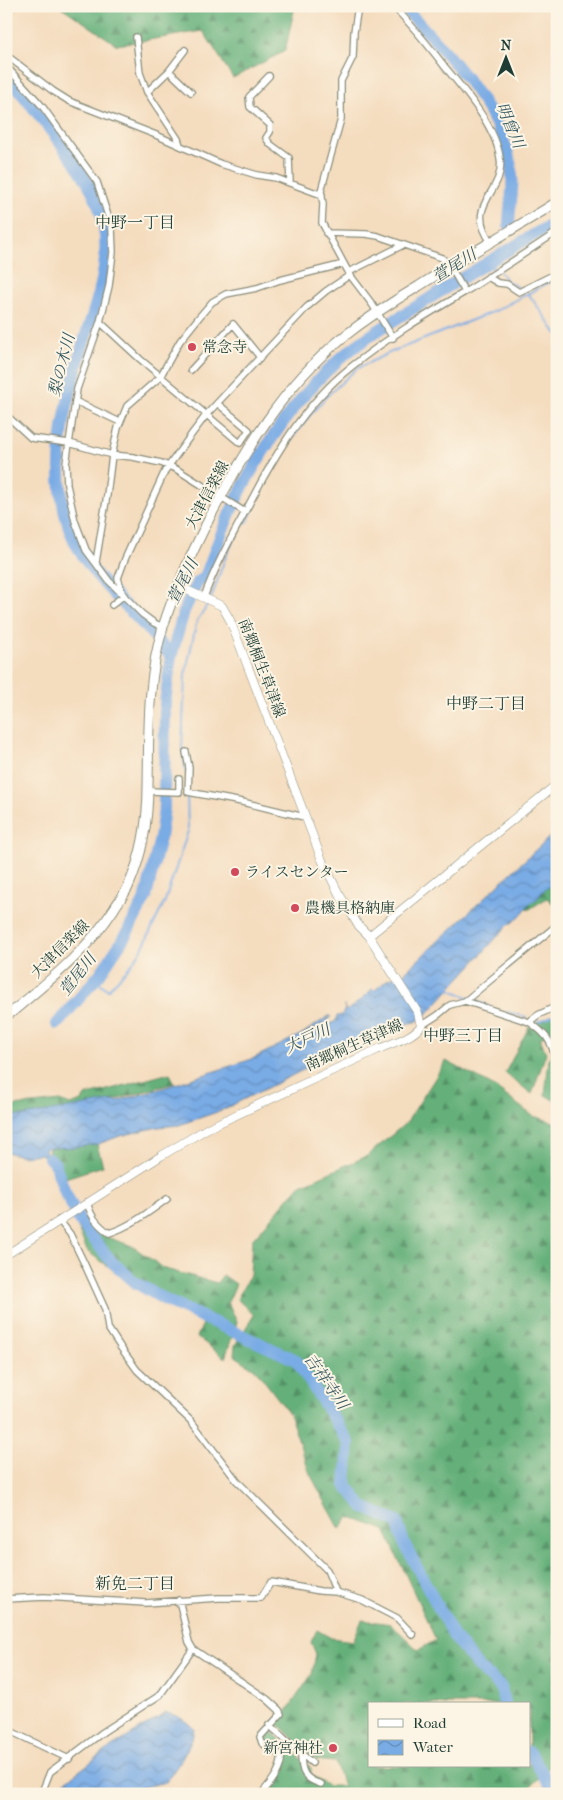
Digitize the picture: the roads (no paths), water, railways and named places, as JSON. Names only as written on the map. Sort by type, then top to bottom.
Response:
[{"type":"main road","name":"大津信楽線","points":[[6,1016],[55,976],[99,932],[127,888],[143,842],[151,791],[149,707],[152,675],[162,631],[180,587],[223,500],[248,440],[311,365],[342,338],[557,202]]},
{"type":"main road","name":"南郷桐生草津線","points":[[6,1255],[208,1128],[409,1036],[416,1032],[421,1023],[418,1013],[369,936],[358,925],[338,892],[322,860],[230,620],[222,606],[180,587]]},
{"type":"main road","points":[[369,936],[557,784]]},
{"type":"street","points":[[358,6],[353,57],[341,81],[341,119],[323,178],[321,191],[322,224],[349,273],[392,336]]},
{"type":"street","points":[[393,6],[418,33],[468,95],[495,142],[500,158],[499,179],[481,211],[484,233],[491,242]]},
{"type":"street","points":[[136,37],[140,73],[147,92],[178,139],[180,146]]},
{"type":"street","points":[[147,92],[169,71],[185,50]]},
{"type":"street","points":[[6,55],[69,101],[239,170],[290,183],[322,194]]},
{"type":"street","points":[[6,66],[42,106],[97,182],[113,237],[111,270],[100,318],[77,390],[68,443],[66,464],[70,503],[78,532],[86,550],[109,581],[162,631]]},
{"type":"street","points":[[169,71],[191,92]]},
{"type":"street","points":[[21,81],[30,73]]},
{"type":"street","points":[[269,76],[249,97],[250,107],[270,125],[270,132],[266,138],[270,144],[289,158],[290,183]]},
{"type":"street","points":[[326,232],[366,234],[391,240],[403,246],[442,258],[452,269],[464,290]]},
{"type":"street","points":[[203,596],[226,545],[262,478],[305,412],[350,368],[392,336],[557,232]]},
{"type":"street","points":[[123,594],[118,578],[169,466],[207,414],[307,307],[349,273],[403,246]]},
{"type":"street","points":[[96,562],[112,455],[120,422],[127,406],[160,376],[180,341],[200,316],[212,302],[226,294],[257,288],[280,280],[344,264]]},
{"type":"street","points":[[488,277],[498,283],[506,284],[519,292],[557,273]]},
{"type":"street","points":[[100,318],[160,376],[240,443],[248,440],[249,430],[217,403]]},
{"type":"street","points":[[190,370],[232,324],[260,356]]},
{"type":"street","points":[[75,401],[120,422]]},
{"type":"street","points":[[6,415],[31,438],[68,443],[112,455],[133,457],[169,466],[245,512]]},
{"type":"street","points":[[112,605],[123,594]]},
{"type":"street","points":[[186,752],[188,792],[242,802],[304,817]]},
{"type":"street","points":[[151,791],[179,792],[178,779]]},
{"type":"street","points":[[421,1023],[438,1015],[450,1005],[468,999],[557,925]]},
{"type":"street","points":[[468,999],[529,1022],[545,1035],[550,1042],[555,1057],[555,1071]]},
{"type":"street","points":[[529,1022],[538,1015],[557,1006]]},
{"type":"street","points":[[86,1203],[90,1214],[109,1233],[116,1231],[167,1200]]},
{"type":"street","points":[[59,1220],[70,1234],[105,1309],[108,1328],[137,1370],[191,1421],[237,1481],[327,1570],[336,1592]]},
{"type":"street","points":[[6,1599],[44,1597],[146,1603],[179,1600],[261,1598],[271,1582],[336,1592],[362,1600],[397,1618],[413,1635]]},
{"type":"street","points":[[179,1600],[193,1649],[260,1694],[279,1710],[281,1714],[260,1737]]},
{"type":"street","points":[[19,1794],[42,1792],[50,1772],[103,1732],[160,1695],[193,1649]]},
{"type":"street","points":[[269,1725],[312,1763]]},
{"type":"street","points":[[6,1729],[69,1759]]},
{"type":"street","points":[[260,1737],[267,1733],[281,1736]]},
{"type":"street","points":[[260,1737],[262,1743],[281,1756],[282,1762],[269,1786],[261,1794]]},
{"type":"street","points":[[302,1754],[301,1765],[304,1774],[309,1780],[321,1784]]},
{"type":"water","name":"大戸川","points":[[557,830],[557,880],[529,904],[520,917],[507,926],[427,1014],[416,1022],[409,1023],[400,1028],[391,1027],[364,1038],[364,1035],[346,1049],[220,1111],[179,1125],[158,1127],[120,1136],[98,1144],[46,1148],[45,1151],[56,1164],[59,1172],[41,1154],[22,1156],[6,1152],[6,1115],[23,1116],[117,1101],[154,1091],[252,1059],[302,1034],[329,1016],[331,1016],[326,1022],[302,1035],[316,1031],[336,1021],[337,1016],[342,1015],[345,1009],[344,1005],[346,1011],[372,989],[375,990],[388,979],[403,974]]},
{"type":"water","points":[[166,1713],[182,1719],[194,1729],[187,1750],[166,1782],[113,1794],[64,1794],[58,1787],[107,1750]]},
{"type":"waterway","name":"明曾川","points":[[403,6],[454,62],[471,84],[486,106],[498,129],[508,152],[512,175],[509,225]]},
{"type":"waterway","name":"梨の木川","points":[[6,76],[37,112],[85,178],[97,201],[104,227],[104,270],[98,297],[71,386],[62,437],[60,463],[65,514],[73,538],[89,565],[109,589],[157,639],[171,657]]},
{"type":"waterway","name":"萱尾川","points":[[57,1024],[100,974],[126,935],[146,897],[160,838],[164,808],[165,703],[171,657],[184,611],[197,583],[205,577],[237,498],[262,454],[276,432],[307,392],[352,349],[394,320],[557,221]]},
{"type":"waterway","points":[[485,264],[496,270]]},
{"type":"waterway","points":[[500,272],[506,280],[521,289]]},
{"type":"waterway","points":[[266,478],[312,413],[356,369],[389,353],[495,311],[557,278]]},
{"type":"waterway","points":[[528,293],[557,334]]},
{"type":"waterway","points":[[239,527],[248,521],[263,484]]},
{"type":"waterway","points":[[211,599],[224,561],[236,534]]},
{"type":"waterway","points":[[186,773],[182,747],[185,676],[197,620],[208,603]]},
{"type":"waterway","points":[[95,981],[108,990],[141,951],[165,901],[188,831],[187,792]]},
{"type":"waterway","points":[[449,989],[488,1006]]},
{"type":"waterway","points":[[507,1012],[526,1017]]},
{"type":"waterway","points":[[537,1022],[557,1014]]},
{"type":"waterway","name":"吉祥寺川","points":[[49,1158],[55,1164],[65,1192],[81,1223],[112,1262],[136,1283],[167,1301],[296,1360],[349,1443],[346,1485],[363,1507],[397,1522],[404,1543],[454,1637],[479,1668],[501,1687],[504,1702]]},
{"type":"waterway","name":"吉祥寺川","points":[[530,1754],[556,1794]]},
{"type":"place","name":"常念寺","points":[[192,347]]},
{"type":"place","name":"ライスセンター","points":[[235,872]]},
{"type":"place","name":"農機具格納庫","points":[[295,908]]},
{"type":"place","name":"新宮神社","points":[[333,1748]]},
{"type":"district","name":"中野一丁目","points":[[135,222]]},
{"type":"district","name":"中野二丁目","points":[[486,703]]},
{"type":"district","name":"中野三丁目","points":[[463,1035]]},
{"type":"district","name":"新免二丁目","points":[[135,1583]]}]
